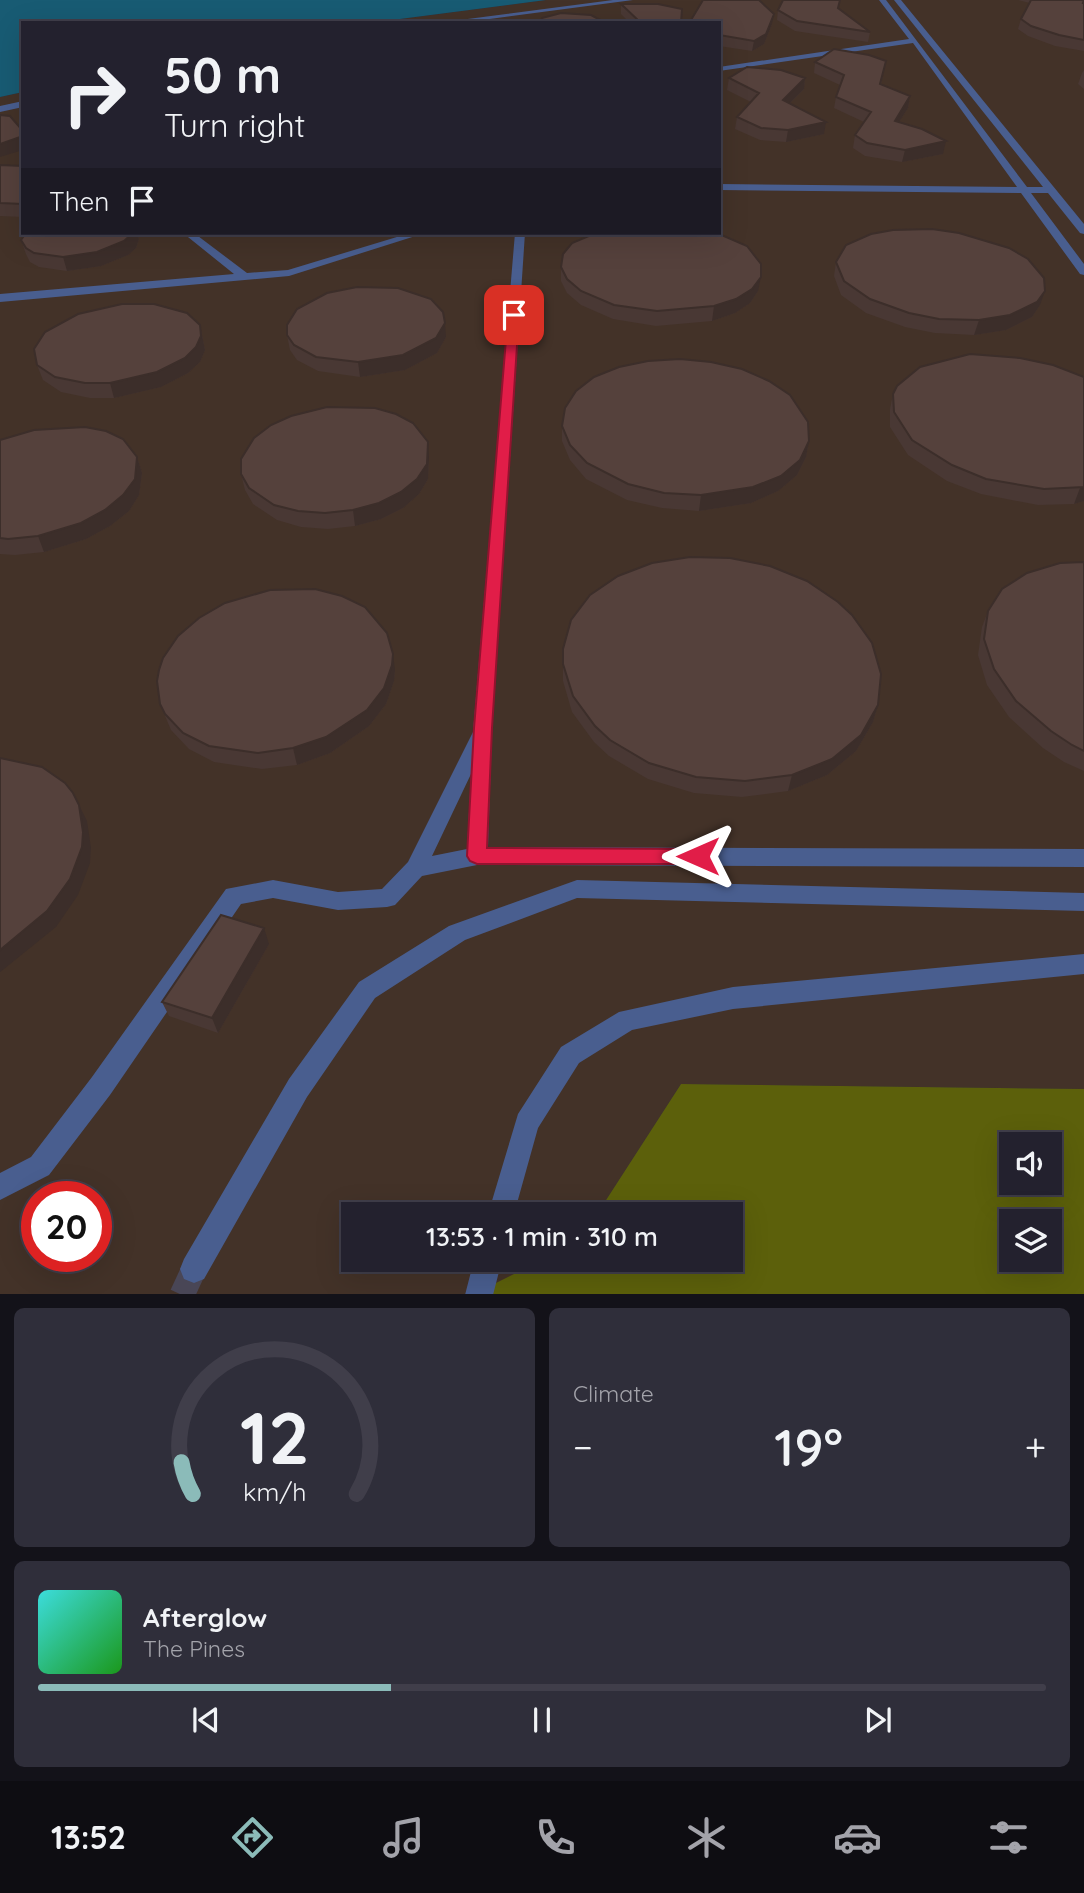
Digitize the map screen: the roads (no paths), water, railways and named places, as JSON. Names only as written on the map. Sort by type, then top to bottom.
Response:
[{"type":"lane","points":[[457,21],[630,0]]},
{"type":"lane","points":[[882,0],[1084,272]]},
{"type":"lane","points":[[897,0],[1084,231]]},
{"type":"lane","points":[[721,69],[892,42],[915,41]]},
{"type":"lane","points":[[0,109],[21,104]]},
{"type":"lane","points":[[721,185],[1051,190]]},
{"type":"lane","points":[[191,235],[243,276]]},
{"type":"lane","points":[[0,298],[289,272],[414,235]]},
{"type":"lane","points":[[477,856],[483,728],[520,235]]},
{"type":"lane","points":[[0,1187],[40,1166],[101,1086],[234,897],[273,889],[338,901],[387,898],[416,868],[483,728]]},
{"type":"lane","points":[[416,868],[477,856],[1084,858]]},
{"type":"lane","points":[[194,1269],[298,1088],[367,990],[457,933],[577,889],[1084,902]]},
{"type":"lane","points":[[504,1202],[527,1123],[570,1055],[627,1020],[733,998],[1084,964]]},
{"type":"lane","points":[[479,1294],[485,1272]]},
{"type":"water","points":[[0,0],[546,0],[384,21],[21,21],[21,92],[0,97]]},
{"type":"tunnel","points":[[182,1294],[194,1269]]}]
